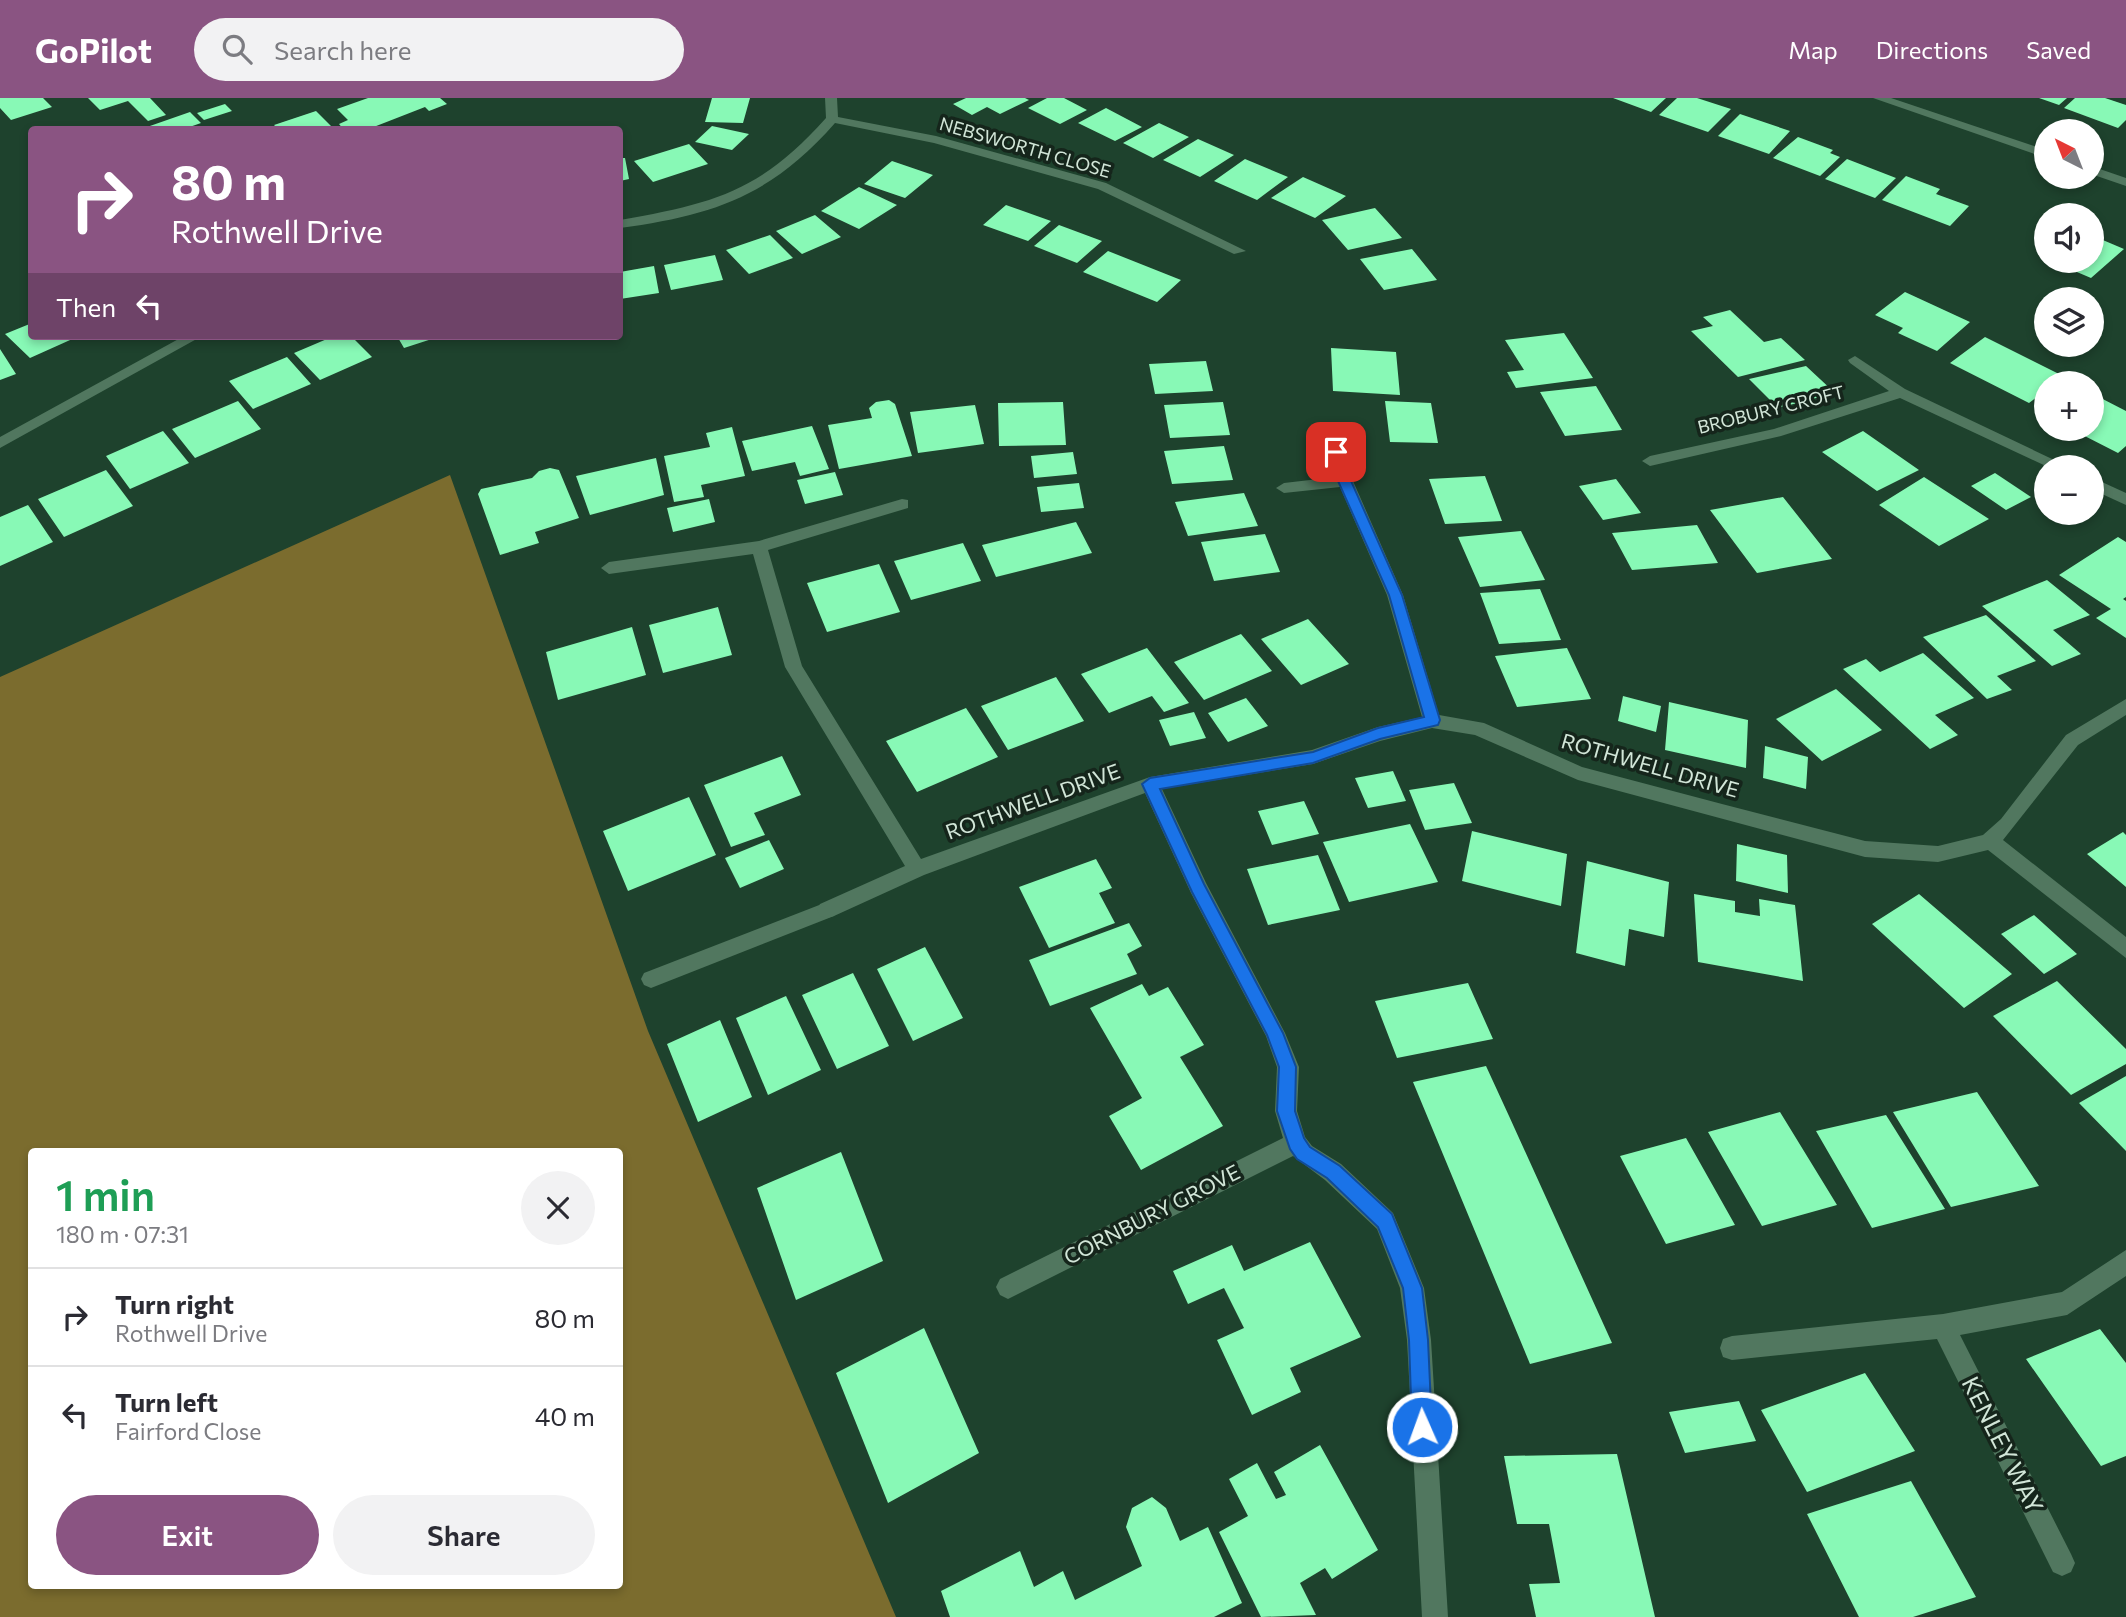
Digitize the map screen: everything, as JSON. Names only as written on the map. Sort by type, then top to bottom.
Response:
[{"type":"street","points":[[623,223],[706,205],[753,187],[797,158],[832,119],[831,98]]},
{"type":"street","points":[[1879,98],[2034,150]]},
{"type":"street","name":"NEBSWORTH CLOSE","points":[[832,119],[936,140],[1090,182],[1239,251]]},
{"type":"street","points":[[2104,174],[2126,182]]},
{"type":"street","points":[[0,443],[188,340]]},
{"type":"street","name":"BROBURY CROFT","points":[[1855,360],[1900,392],[2035,455]]},
{"type":"street","name":"BROBURY CROFT","points":[[1650,461],[1776,433],[1872,404],[1900,392]]},
{"type":"street","points":[[1336,452],[1345,481],[1395,595],[1432,720]]},
{"type":"street","points":[[1284,488],[1345,481]]},
{"type":"street","points":[[2104,489],[2126,500]]},
{"type":"street","points":[[609,568],[760,547],[902,503]]},
{"type":"street","points":[[760,547],[794,667],[917,869]]},
{"type":"street","points":[[2126,706],[2072,740],[2016,813],[1990,841],[2126,949]]},
{"type":"street","name":"ROTHWELL DRIVE","points":[[651,979],[827,910],[917,869],[1150,784],[1313,757],[1378,734],[1432,720],[1478,728],[1578,773],[1865,849],[1938,854],[1972,848],[1990,841]]},
{"type":"street","points":[[1150,784],[1198,887],[1275,1033],[1288,1067],[1286,1111],[1296,1143],[1304,1153],[1333,1172],[1385,1221],[1412,1288],[1419,1340],[1435,1617]]},
{"type":"street","name":"CORNBURY GROVE","points":[[1008,1287],[1296,1143]]},
{"type":"street","points":[[1732,1348],[1942,1326],[2067,1303],[2126,1262]]},
{"type":"street","name":"KENLEY WAY","points":[[1942,1326],[2062,1563]]},
{"type":"shaded area","points":[[450,475],[648,1031],[896,1617],[0,1617],[0,677]]},
{"type":"building","points":[[0,98],[43,98],[52,107],[11,120],[0,108]]},
{"type":"building","points":[[88,98],[150,98],[166,115],[148,121],[128,101],[100,110]]},
{"type":"building","points":[[368,98],[440,98],[447,104],[429,111],[425,107],[376,126],[341,126],[339,124],[348,120],[337,109]]},
{"type":"building","points":[[712,98],[750,98],[743,123],[705,122]]},
{"type":"building","points":[[966,98],[1029,100],[1000,114],[987,107],[972,115],[953,104]]},
{"type":"building","points":[[1047,98],[1064,98],[1087,110],[1060,124],[1028,108]]},
{"type":"building","points":[[1613,98],[1666,98],[1651,112]]},
{"type":"building","points":[[1677,98],[1697,98],[1731,109],[1708,132],[1659,115]]},
{"type":"building","points":[[2039,98],[2067,98],[2059,105]]},
{"type":"building","points":[[2075,98],[2105,98],[2126,105],[2126,120],[2118,128],[2104,123],[2104,119],[2094,119],[2064,108]]},
{"type":"building","points":[[225,104],[232,111],[204,120],[197,113]]},
{"type":"building","points":[[1106,108],[1142,127],[1115,141],[1078,123]]},
{"type":"building","points":[[316,111],[331,126],[275,126]]},
{"type":"building","points":[[190,112],[201,123],[192,126],[150,126]]},
{"type":"building","points":[[1740,114],[1790,131],[1769,154],[1718,136]]},
{"type":"building","points":[[1159,123],[1189,137],[1153,158],[1123,143]]},
{"type":"building","points":[[712,126],[749,134],[732,150],[695,142]]},
{"type":"building","points":[[1798,137],[1833,150],[1830,153],[1840,157],[1820,176],[1773,158]]},
{"type":"building","points":[[1198,139],[1234,155],[1200,177],[1163,160]]},
{"type":"building","points":[[689,144],[708,164],[653,182],[634,161]]},
{"type":"building","points":[[623,158],[625,158],[629,179],[623,180]]},
{"type":"building","points":[[1245,159],[1288,177],[1257,200],[1214,181]]},
{"type":"building","points":[[1847,159],[1896,178],[1875,198],[1825,179]]},
{"type":"building","points":[[892,161],[933,175],[905,198],[864,184]]},
{"type":"building","points":[[1906,176],[1940,189],[1936,194],[1969,206],[1950,226],[1882,200]]},
{"type":"building","points":[[1303,177],[1346,196],[1315,218],[1271,198]]},
{"type":"building","points":[[859,187],[897,205],[859,229],[821,211]]},
{"type":"building","points":[[1006,205],[1051,221],[1028,241],[983,225]]},
{"type":"building","points":[[1375,208],[1402,238],[1348,250],[1322,220]]},
{"type":"building","points":[[815,215],[841,237],[802,254],[776,231]]},
{"type":"building","points":[[1059,225],[1102,241],[1077,263],[1034,246]]},
{"type":"building","points":[[770,235],[793,258],[749,274],[726,250]]},
{"type":"building","points":[[2104,241],[2124,249],[2104,267]]},
{"type":"building","points":[[1412,249],[1437,280],[1384,290],[1360,259]]},
{"type":"building","points":[[1108,251],[1181,280],[1157,302],[1083,272]]},
{"type":"building","points":[[715,255],[723,280],[671,290],[664,265]]},
{"type":"building","points":[[654,266],[659,293],[623,299],[623,271]]},
{"type":"building","points":[[2079,273],[2097,273],[2091,278]]},
{"type":"building","points":[[1905,292],[1970,322],[1937,351],[1898,333],[1903,328],[1875,315]]},
{"type":"building","points":[[1730,310],[1764,342],[1781,338],[1805,360],[1738,377],[1691,331],[1713,326],[1703,317]]},
{"type":"building","points":[[28,325],[28,340],[70,340],[30,358],[5,334]]},
{"type":"building","points":[[1564,333],[1593,378],[1516,388],[1507,372],[1524,370],[1505,340]]},
{"type":"building","points":[[1985,337],[2053,371],[2034,371],[2034,399],[2029,403],[1950,363]]},
{"type":"building","points":[[325,340],[355,340],[372,357],[320,380],[294,353]]},
{"type":"building","points":[[399,340],[429,340],[404,348]]},
{"type":"building","points":[[1331,348],[1396,352],[1400,395],[1333,391]]},
{"type":"building","points":[[0,349],[16,374],[0,380]]},
{"type":"building","points":[[287,357],[311,384],[253,409],[229,381]]},
{"type":"building","points":[[1206,361],[1213,391],[1155,394],[1149,364]]},
{"type":"building","points":[[1806,366],[1835,393],[1778,408],[1749,379]]},
{"type":"building","points":[[1596,386],[1622,430],[1565,436],[1540,392]]},
{"type":"building","points":[[889,400],[895,404],[912,456],[839,469],[828,425],[872,418],[869,408],[876,402]]},
{"type":"building","points":[[2104,400],[2126,411],[2126,446],[2118,453],[2094,441],[2104,441]]},
{"type":"building","points":[[238,401],[261,429],[195,458],[172,429]]},
{"type":"building","points":[[1385,401],[1431,403],[1438,443],[1390,442]]},
{"type":"building","points":[[1063,402],[1066,445],[999,446],[998,403]]},
{"type":"building","points":[[1223,402],[1230,435],[1170,438],[1164,405]]},
{"type":"building","points":[[975,405],[984,444],[918,453],[910,412]]},
{"type":"building","points":[[812,426],[829,469],[800,476],[795,462],[752,471],[742,441]]},
{"type":"building","points":[[732,427],[745,476],[701,485],[704,497],[674,502],[664,456],[710,447],[706,433]]},
{"type":"building","points":[[163,431],[189,463],[130,489],[106,456]]},
{"type":"building","points":[[1863,431],[1919,470],[1877,491],[1822,452]]},
{"type":"building","points":[[1224,446],[1233,480],[1172,484],[1164,451]]},
{"type":"building","points":[[1073,452],[1077,474],[1034,478],[1031,456]]},
{"type":"building","points":[[656,458],[664,495],[590,515],[576,476]]},
{"type":"building","points":[[550,468],[559,470],[579,518],[535,532],[539,543],[500,555],[478,494],[481,489],[532,478],[539,471]]},
{"type":"building","points":[[106,470],[133,506],[64,537],[38,499]]},
{"type":"building","points":[[835,472],[843,495],[805,504],[797,480]]},
{"type":"building","points":[[1995,473],[2031,497],[2006,510],[1971,486]]},
{"type":"building","points":[[1485,476],[1502,521],[1445,524],[1429,479]]},
{"type":"building","points":[[1924,477],[1989,519],[1939,546],[1879,505]]},
{"type":"building","points":[[1616,479],[1641,513],[1603,520],[1579,486]]},
{"type":"building","points":[[1079,483],[1084,508],[1041,512],[1037,487]]},
{"type":"building","points":[[1244,493],[1258,526],[1188,536],[1175,502]]},
{"type":"building","points":[[1783,497],[1832,559],[1757,573],[1710,510]]},
{"type":"building","points":[[709,499],[715,522],[673,532],[667,508]]},
{"type":"building","points":[[28,505],[53,542],[0,566],[0,517]]},
{"type":"building","points":[[1076,522],[1092,553],[996,577],[982,545]]},
{"type":"building","points":[[1697,525],[1718,563],[1632,570],[1612,533]]},
{"type":"building","points":[[1521,531],[1545,580],[1480,587],[1458,537]]},
{"type":"building","points":[[1265,534],[1280,572],[1214,581],[1201,542]]},
{"type":"building","points":[[2118,537],[2126,542],[2126,597],[2123,599],[2126,601],[2126,638],[2096,618],[2111,609],[2059,575]]},
{"type":"building","points":[[963,543],[981,581],[911,600],[894,561]]},
{"type":"building","points":[[879,564],[900,612],[827,632],[807,583]]},
{"type":"building","points":[[2047,580],[2090,615],[2053,630],[2081,654],[2052,666],[1982,606]]},
{"type":"building","points":[[1540,589],[1561,640],[1499,644],[1480,593]]},
{"type":"building","points":[[718,607],[732,655],[663,673],[649,625]]},
{"type":"building","points":[[1986,615],[2036,661],[1997,676],[2012,690],[1987,699],[1923,637]]},
{"type":"building","points":[[1308,619],[1349,664],[1301,685],[1261,639]]},
{"type":"building","points":[[632,627],[646,675],[558,700],[546,652]]},
{"type":"building","points":[[1241,634],[1272,671],[1204,700],[1174,662]]},
{"type":"building","points":[[1147,648],[1189,703],[1164,712],[1152,696],[1109,713],[1081,674]]},
{"type":"building","points":[[1567,648],[1591,699],[1517,707],[1495,656]]},
{"type":"building","points":[[1923,653],[1974,698],[1935,715],[1958,735],[1930,749],[1843,669],[1866,659],[1880,672]]},
{"type":"building","points":[[1056,677],[1084,721],[1008,750],[981,706]]},
{"type":"building","points":[[1836,689],[1882,730],[1822,761],[1776,719]]},
{"type":"building","points":[[1623,696],[1661,706],[1656,732],[1618,721]]},
{"type":"building","points":[[1246,698],[1268,726],[1228,742],[1208,713]]},
{"type":"building","points":[[1669,702],[1748,720],[1746,768],[1665,750]]},
{"type":"building","points":[[966,708],[998,757],[917,792],[886,741]]},
{"type":"building","points":[[1194,712],[1206,738],[1170,746],[1159,720]]},
{"type":"building","points":[[1765,746],[1808,757],[1806,789],[1763,778]]},
{"type":"building","points":[[782,756],[801,795],[754,813],[765,835],[731,847],[704,785]]},
{"type":"building","points":[[1393,771],[1406,801],[1368,808],[1355,778]]},
{"type":"building","points":[[1454,783],[1472,823],[1425,830],[1409,790]]},
{"type":"building","points":[[689,797],[716,855],[628,891],[603,831]]},
{"type":"building","points":[[1304,801],[1319,834],[1272,845],[1258,811]]},
{"type":"building","points":[[1410,824],[1438,882],[1349,902],[1323,842]]},
{"type":"building","points":[[1472,831],[1567,854],[1561,906],[1462,881]]},
{"type":"building","points":[[2123,832],[2126,835],[2126,887],[2087,854]]},
{"type":"building","points":[[769,840],[784,869],[740,888],[725,858]]},
{"type":"building","points":[[1737,844],[1787,855],[1788,893],[1736,881]]},
{"type":"building","points":[[1318,855],[1340,910],[1268,925],[1247,869]]},
{"type":"building","points":[[1096,859],[1112,888],[1099,893],[1115,923],[1049,948],[1019,887]]},
{"type":"building","points":[[1587,861],[1669,882],[1664,937],[1629,929],[1625,966],[1576,953]]},
{"type":"building","points":[[1694,894],[1735,901],[1735,912],[1760,916],[1759,899],[1795,905],[1803,981],[1698,962]]},
{"type":"building","points":[[1919,894],[2012,974],[1964,1008],[1872,924]]},
{"type":"building","points":[[2034,915],[2077,954],[2044,974],[2001,934]]},
{"type":"building","points":[[1129,923],[1142,946],[1127,954],[1137,974],[1050,1006],[1029,960]]},
{"type":"building","points":[[925,947],[963,1018],[913,1041],[877,969]]},
{"type":"building","points":[[853,973],[889,1046],[837,1069],[802,995]]},
{"type":"building","points":[[2057,981],[2126,1049],[2126,1064],[2071,1095],[1993,1016]]},
{"type":"building","points":[[1468,983],[1493,1039],[1397,1058],[1375,1001]]},
{"type":"building","points":[[1142,984],[1149,996],[1168,987],[1204,1045],[1180,1057],[1223,1126],[1141,1170],[1109,1116],[1142,1098],[1090,1008]]},
{"type":"building","points":[[786,996],[821,1070],[768,1095],[736,1018]]},
{"type":"building","points":[[720,1020],[752,1097],[698,1122],[667,1044]]},
{"type":"building","points":[[1486,1066],[1612,1343],[1530,1364],[1413,1082]]},
{"type":"building","points":[[2126,1076],[2126,1151],[2079,1103]]},
{"type":"building","points":[[1977,1092],[2039,1186],[1951,1207],[1893,1112]]},
{"type":"building","points":[[1780,1112],[1837,1205],[1762,1226],[1708,1132]]},
{"type":"building","points":[[1886,1115],[1945,1209],[1872,1228],[1816,1131]]},
{"type":"building","points":[[1686,1138],[1735,1225],[1666,1244],[1620,1156]]},
{"type":"building","points":[[841,1152],[883,1261],[796,1300],[757,1188]]},
{"type":"building","points":[[1310,1242],[1361,1337],[1290,1368],[1301,1392],[1252,1415],[1217,1340],[1244,1328],[1224,1288],[1188,1304],[1173,1271],[1232,1245],[1244,1271]]},
{"type":"building","points":[[924,1328],[979,1453],[888,1503],[836,1373]]},
{"type":"building","points":[[2100,1329],[2126,1363],[2126,1456],[2101,1466],[2026,1359]]},
{"type":"building","points":[[1865,1373],[1915,1451],[1807,1492],[1761,1410]]},
{"type":"building","points":[[1739,1401],[1756,1441],[1685,1453],[1669,1412]]},
{"type":"building","points":[[1320,1445],[1378,1550],[1332,1579],[1325,1568],[1300,1583],[1316,1615],[1261,1617],[1219,1532],[1248,1516],[1229,1479],[1257,1463],[1276,1499],[1286,1495],[1274,1472]]},
{"type":"building","points":[[1617,1454],[1655,1617],[1536,1617],[1529,1584],[1560,1583],[1549,1524],[1517,1524],[1504,1456]]},
{"type":"building","points":[[1911,1481],[1976,1597],[1913,1617],[1859,1617],[1807,1514]]},
{"type":"building","points":[[1152,1497],[1166,1508],[1180,1541],[1208,1527],[1242,1603],[1214,1617],[950,1617],[941,1591],[1020,1551],[1034,1587],[1063,1571],[1075,1600],[1142,1566],[1126,1527],[1132,1508]]},
{"type":"route","points":[[1336,452],[1345,481],[1395,595],[1432,720],[1378,734],[1313,757],[1150,784],[1198,887],[1275,1033],[1288,1067],[1286,1111],[1296,1143],[1304,1153],[1333,1172],[1385,1221],[1412,1288],[1419,1340],[1422,1427]]}]
